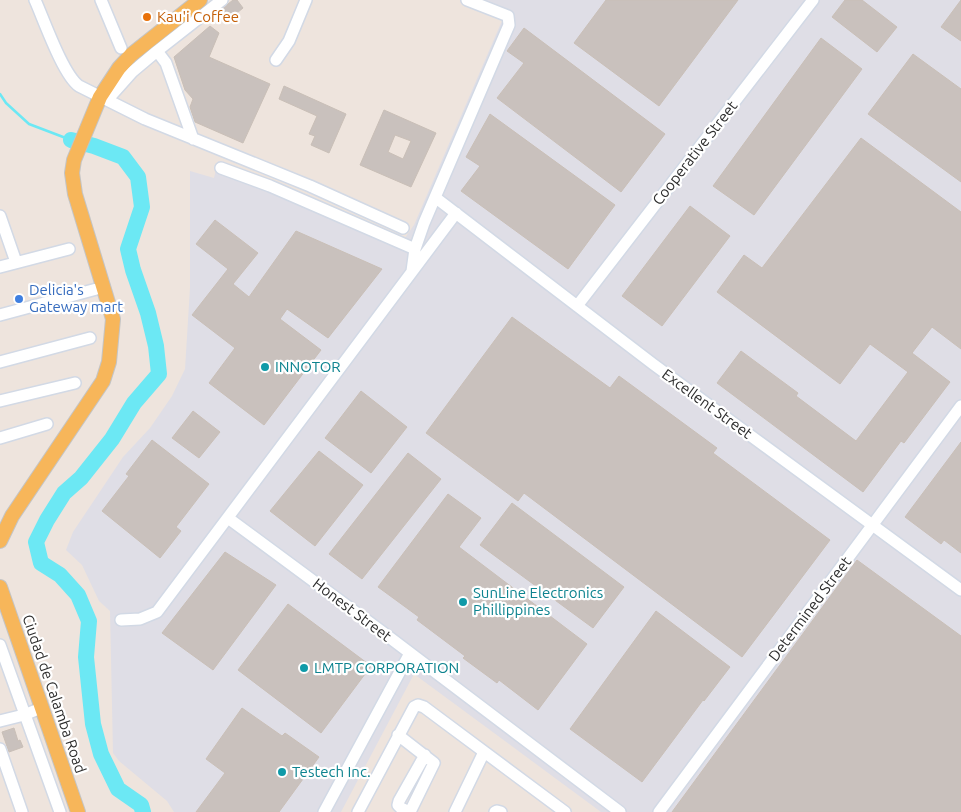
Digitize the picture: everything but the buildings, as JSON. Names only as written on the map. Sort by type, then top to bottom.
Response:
[{"type":"main road","points":[[0,542],[12,516],[103,381],[109,362],[113,331],[111,310],[75,194],[72,172],[74,160],[92,114],[104,98],[119,68],[131,55],[200,0]]},
{"type":"main road","name":"Ciudad de Calamba Road","points":[[0,587],[78,812]]},
{"type":"street","points":[[35,0],[69,76],[79,86],[145,119],[319,190],[404,228]]},
{"type":"street","points":[[101,0],[121,48]]},
{"type":"street","points":[[104,98],[157,51],[222,0]]},
{"type":"street","points":[[276,60],[289,41],[306,0]]},
{"type":"street","points":[[412,273],[415,249],[509,25],[508,16],[467,0]]},
{"type":"street","name":"Cooperative Street","points":[[577,306],[813,0]]},
{"type":"street","points":[[157,51],[166,63],[193,139]]},
{"type":"street","points":[[221,168],[270,186],[415,249]]},
{"type":"street","name":"Excellent Street","points":[[436,198],[661,370],[961,590]]},
{"type":"street","points":[[121,620],[140,619],[157,612],[456,213]]},
{"type":"street","points":[[0,216],[16,262]]},
{"type":"street","points":[[0,267],[68,249]]},
{"type":"street","points":[[0,315],[104,287]]},
{"type":"street","points":[[0,362],[90,338]]},
{"type":"street","points":[[0,402],[75,384]]},
{"type":"street","name":"Determined Street","points":[[658,812],[961,406]]},
{"type":"street","points":[[0,438],[47,424]]},
{"type":"street","name":"Honest Street","points":[[228,518],[620,812]]},
{"type":"street","points":[[0,645],[60,812]]},
{"type":"street","points":[[324,812],[410,653]]},
{"type":"street","points":[[358,812],[398,735],[414,708],[418,705],[424,707],[559,810]]},
{"type":"street","points":[[0,721],[24,715],[41,708]]},
{"type":"street","points":[[398,735],[425,755],[399,801],[398,805],[409,812]]},
{"type":"street","points":[[0,750],[22,812]]},
{"type":"street","points":[[455,812],[484,752]]},
{"type":"street","points":[[495,812],[502,812]]},
{"type":"shaded area","points":[[483,0],[961,0],[961,812],[601,812],[414,674],[341,812],[174,812],[167,801],[119,761],[113,753],[110,611],[99,601],[82,565],[66,550],[73,532],[123,457],[150,428],[172,396],[185,369],[190,288],[190,171],[214,178],[218,161],[405,238],[414,225],[501,23],[511,15]]},
{"type":"waterway","points":[[0,94],[6,103],[29,124],[71,140]]},
{"type":"waterway","points":[[71,140],[123,157],[138,177],[142,207],[128,249],[148,313],[156,346],[159,374],[134,403],[112,439],[81,478],[64,493],[36,542],[41,563],[60,575],[78,595],[89,621],[86,657],[93,724],[101,754],[118,789],[141,805],[143,812]]},
{"type":"place","name":"Kau'i Coffee","points":[[147,17]]},
{"type":"place","name":"Delicia's Gateway mart","points":[[19,299]]},
{"type":"place","name":"INNOTOR","points":[[265,367]]},
{"type":"place","name":"SunLine Electronics Phillippines","points":[[463,602]]},
{"type":"place","name":"LMTP CORPORATION","points":[[304,668]]},
{"type":"place","name":"Testech Inc.","points":[[282,772]]}]
